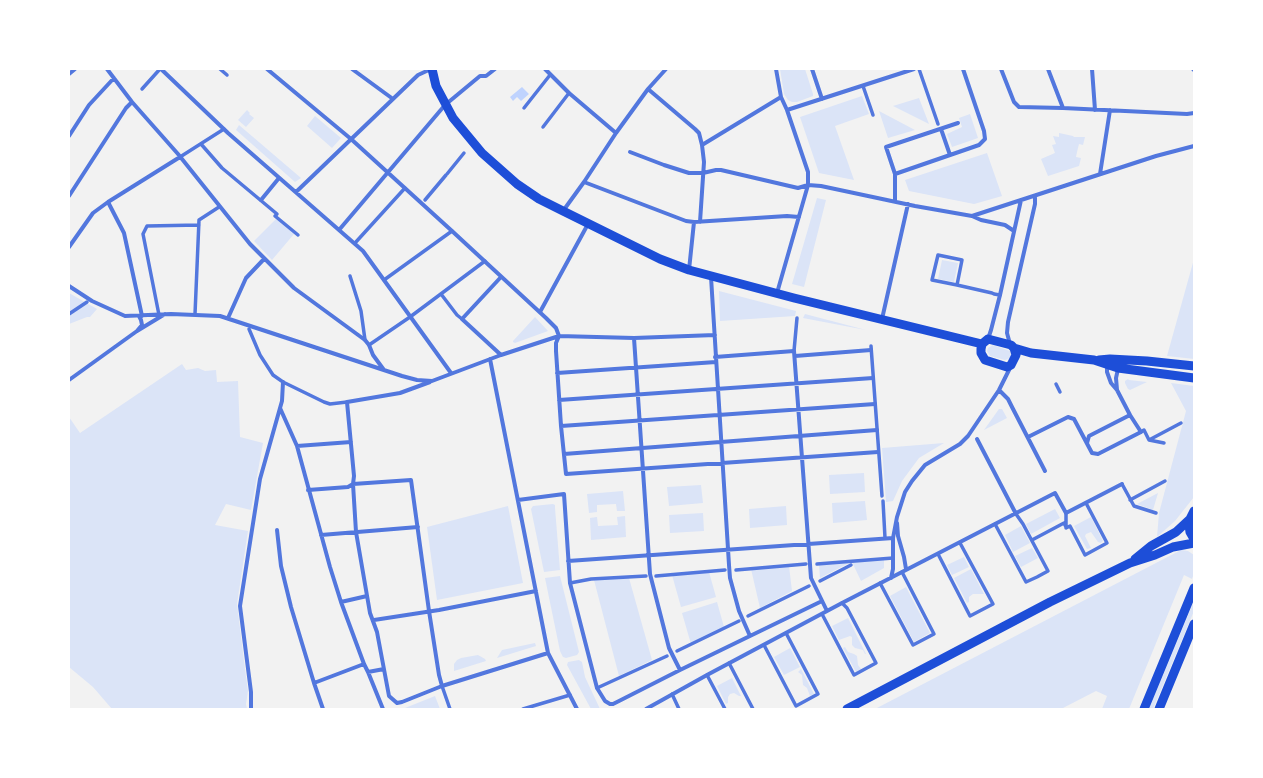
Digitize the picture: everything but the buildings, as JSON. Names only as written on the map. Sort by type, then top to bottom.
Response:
[{"type":"main road","points":[[433,70],[436,86],[453,118],[470,139],[500,169],[539,199],[660,259],[689,270],[777,293],[1014,350],[1109,362],[1147,361],[1194,366]]},
{"type":"main road","points":[[985,342],[981,353],[985,360],[1008,365],[1014,350]]},
{"type":"main road","points":[[1109,362],[1118,368],[1194,378]]},
{"type":"main road","points":[[1192,515],[1190,532],[1194,540]]},
{"type":"main road","points":[[1130,563],[1151,546],[1176,532],[1192,515]]},
{"type":"main road","points":[[847,709],[1050,602],[1130,563],[1155,555],[1173,547],[1194,543]]},
{"type":"main road","points":[[1144,709],[1194,588]]},
{"type":"main road","points":[[1159,709],[1194,624]]},
{"type":"street","points":[[69,74],[75,69]]},
{"type":"street","points":[[107,69],[132,102],[180,157],[219,207],[264,259],[294,288],[365,340],[373,355],[384,370]]},
{"type":"street","points":[[142,89],[160,69],[224,129],[355,243],[384,280],[451,374]]},
{"type":"street","points":[[220,69],[227,75]]},
{"type":"street","points":[[267,69],[351,139],[556,328],[559,336],[556,343],[556,351],[566,474],[878,452]]},
{"type":"street","points":[[339,230],[445,105],[480,76],[486,76],[495,69]]},
{"type":"street","points":[[545,69],[569,93],[616,133]]},
{"type":"street","points":[[563,211],[616,133],[648,89],[666,69]]},
{"type":"street","points":[[776,69],[781,97],[787,110],[808,172],[808,185],[777,293]]},
{"type":"street","points":[[812,69],[822,99]]},
{"type":"street","points":[[787,110],[914,69]]},
{"type":"street","points":[[919,69],[938,124]]},
{"type":"street","points":[[895,174],[979,145],[985,139],[984,131],[963,69]]},
{"type":"street","points":[[1001,69],[1014,102],[1019,107],[1187,114],[1194,113]]},
{"type":"street","points":[[1048,69],[1063,108]]},
{"type":"street","points":[[1092,69],[1095,110]]},
{"type":"street","points":[[355,70],[393,99]]},
{"type":"street","points":[[296,192],[418,75],[433,70]]},
{"type":"street","points":[[524,108],[550,75]]},
{"type":"street","points":[[69,136],[89,105],[114,78]]},
{"type":"street","points":[[863,86],[873,116]]},
{"type":"street","points":[[648,89],[699,133],[704,162],[700,222]]},
{"type":"street","points":[[543,126],[569,93]]},
{"type":"street","points":[[702,145],[781,97]]},
{"type":"street","points":[[69,196],[126,108],[132,102]]},
{"type":"street","points":[[1100,174],[1110,110]]},
{"type":"street","points":[[895,201],[895,174],[886,147],[958,123]]},
{"type":"street","points":[[69,247],[93,213],[224,129]]},
{"type":"street","points":[[941,129],[950,155]]},
{"type":"street","points":[[201,144],[222,168],[277,214],[275,216],[298,235]]},
{"type":"street","points":[[972,216],[1100,174],[1194,146]]},
{"type":"street","points":[[630,152],[689,173],[703,173],[721,170],[798,188],[808,185],[821,186],[972,216],[981,220],[1005,225],[1014,231]]},
{"type":"street","points":[[425,200],[464,153]]},
{"type":"street","points":[[261,200],[279,178]]},
{"type":"street","points":[[584,182],[686,221],[700,222],[787,216],[799,217]]},
{"type":"street","points":[[355,243],[405,188]]},
{"type":"street","points":[[1014,350],[1007,333],[1008,322],[1035,204],[1035,196]]},
{"type":"street","points":[[985,342],[991,330],[1000,295],[1021,200]]},
{"type":"street","points":[[108,202],[124,233],[142,325],[137,331]]},
{"type":"street","points":[[882,319],[908,204]]},
{"type":"street","points":[[195,314],[199,220],[219,207]]},
{"type":"street","points":[[689,270],[694,222]]},
{"type":"street","points":[[540,312],[588,224]]},
{"type":"street","points":[[159,315],[143,234],[147,226],[199,225]]},
{"type":"street","points":[[384,280],[452,231]]},
{"type":"street","points":[[956,285],[962,260],[938,255],[932,280],[1000,295]]},
{"type":"street","points":[[228,318],[246,278],[264,259]]},
{"type":"street","points":[[369,345],[485,262]]},
{"type":"street","points":[[350,276],[361,311],[365,340]]},
{"type":"street","points":[[711,276],[730,578],[739,611],[750,636]]},
{"type":"street","points":[[462,319],[501,277]]},
{"type":"street","points":[[69,286],[92,301],[125,316],[195,314],[228,318],[384,370],[417,380],[432,381]]},
{"type":"street","points":[[441,294],[457,315],[500,355]]},
{"type":"street","points":[[69,314],[87,302]]},
{"type":"street","points":[[69,380],[137,331],[166,314]]},
{"type":"street","points":[[798,318],[795,354],[811,578],[827,611]]},
{"type":"street","points":[[249,329],[260,355],[273,375],[283,382],[330,404],[400,393],[500,355],[559,336],[634,338],[714,335]]},
{"type":"street","points":[[634,338],[650,578],[669,648],[680,670]]},
{"type":"street","points":[[558,373],[636,368],[716,359],[871,348],[882,496]]},
{"type":"street","points":[[363,362],[368,360],[373,355]]},
{"type":"street","points":[[490,359],[548,653],[577,709]]},
{"type":"street","points":[[1109,362],[1107,372],[1111,383],[1117,390],[1141,432]]},
{"type":"street","points":[[891,578],[893,569],[893,538],[897,517],[906,492],[925,465],[960,444],[968,436],[999,390],[1006,376],[1008,365]]},
{"type":"street","points":[[1006,376],[1008,365]]},
{"type":"street","points":[[1117,390],[1116,378],[1118,368]]},
{"type":"street","points":[[559,400],[874,378]]},
{"type":"street","points":[[250,709],[251,692],[240,606],[260,479],[282,401],[283,382]]},
{"type":"street","points":[[1056,384],[1060,392]]},
{"type":"street","points":[[999,390],[1008,399],[1045,471]]},
{"type":"street","points":[[347,402],[354,476],[353,484],[356,532],[370,613],[374,620],[389,696],[396,702],[402,702],[442,686],[548,653]]},
{"type":"street","points":[[561,426],[875,404]]},
{"type":"street","points":[[280,408],[297,446],[308,490],[341,602],[364,664],[383,709]]},
{"type":"street","points":[[1088,436],[1130,415]]},
{"type":"street","points":[[1028,437],[1068,417],[1074,419],[1092,453],[1098,454],[1144,430],[1149,440]]},
{"type":"street","points":[[1149,440],[1181,423]]},
{"type":"street","points":[[564,454],[877,430]]},
{"type":"street","points":[[1080,431],[1088,436]]},
{"type":"street","points":[[1087,443],[1088,436]]},
{"type":"street","points":[[978,439],[1016,514],[1032,540],[1048,571],[1026,582],[995,524]]},
{"type":"street","points":[[1149,440],[1164,443]]},
{"type":"street","points":[[297,446],[351,442]]},
{"type":"street","points":[[308,490],[348,487],[353,484],[411,480],[439,675],[450,709]]},
{"type":"street","points":[[1130,500],[1165,481]]},
{"type":"street","points":[[1066,513],[1122,484],[1134,506],[1156,513]]},
{"type":"street","points":[[649,708],[729,663],[904,570],[960,543],[1055,493],[1066,513],[1066,528]]},
{"type":"street","points":[[518,500],[564,494],[570,583],[598,688],[605,701],[613,704],[822,601]]},
{"type":"street","points":[[883,501],[885,538]]},
{"type":"street","points":[[1066,528],[1070,526],[1085,555],[1107,543],[1086,503]]},
{"type":"street","points":[[880,583],[913,645],[934,634],[904,570],[904,557],[898,536],[897,517]]},
{"type":"street","points":[[1032,540],[1064,523],[1066,528]]},
{"type":"street","points":[[321,535],[418,527]]},
{"type":"street","points":[[277,530],[281,566],[314,683],[323,709]]},
{"type":"street","points":[[568,561],[893,538]]},
{"type":"street","points":[[938,554],[970,616],[993,604],[960,543]]},
{"type":"street","points":[[817,564],[893,558]]},
{"type":"street","points":[[736,570],[806,564]]},
{"type":"street","points":[[820,581],[851,565]]},
{"type":"street","points":[[656,576],[725,570]]},
{"type":"street","points":[[570,583],[591,579],[646,576]]},
{"type":"street","points":[[748,616],[809,586]]},
{"type":"street","points":[[374,620],[536,591]]},
{"type":"street","points":[[341,602],[367,596]]},
{"type":"street","points":[[822,614],[854,675],[876,664],[847,608],[842,603]]},
{"type":"street","points":[[677,651],[739,621]]},
{"type":"street","points":[[764,645],[796,706],[818,694],[786,633]]},
{"type":"street","points":[[598,688],[668,656]]},
{"type":"street","points":[[729,663],[753,709]]},
{"type":"street","points":[[314,683],[364,664]]},
{"type":"street","points":[[368,672],[384,669]]},
{"type":"street","points":[[707,675],[724,709]]},
{"type":"street","points":[[672,694],[680,709]]},
{"type":"street","points":[[523,709],[570,695]]},
{"type":"shaded area","points":[[780,69],[805,69],[813,96],[797,102],[788,100],[784,94]]},
{"type":"shaded area","points":[[862,96],[869,114],[835,126],[854,180],[819,173],[800,117]]},
{"type":"shaded area","points":[[919,98],[929,124],[893,106]]},
{"type":"shaded area","points":[[247,110],[254,118],[246,127],[238,120]]},
{"type":"shaded area","points":[[879,111],[915,130],[888,138]]},
{"type":"shaded area","points":[[970,114],[978,138],[952,147],[947,134],[962,127],[959,118]]},
{"type":"shaded area","points":[[315,116],[341,138],[332,148],[307,126]]},
{"type":"shaded area","points":[[239,125],[301,178],[295,182],[236,130]]},
{"type":"shaded area","points":[[1059,133],[1074,137],[1085,137],[1083,145],[1079,144],[1077,152],[1076,157],[1081,158],[1079,166],[1048,176],[1041,159],[1055,153],[1052,145],[1056,144],[1053,136],[1059,137]]},
{"type":"shaded area","points":[[987,153],[1002,196],[974,204],[909,191],[905,180]]},
{"type":"shaded area","points":[[817,198],[826,200],[804,287],[792,284]]},
{"type":"shaded area","points":[[277,218],[294,234],[272,260],[254,241]]},
{"type":"shaded area","points":[[1194,259],[1194,359],[1167,356]]},
{"type":"shaded area","points":[[942,260],[958,263],[954,282],[938,279]]},
{"type":"shaded area","points":[[719,291],[796,311],[795,316],[720,321]]},
{"type":"shaded area","points":[[69,293],[97,309],[90,317],[69,324]]},
{"type":"shaded area","points":[[805,314],[866,330],[803,318]]},
{"type":"shaded area","points":[[535,317],[548,331],[515,343],[513,342],[513,341]]},
{"type":"shaded area","points":[[993,345],[1010,351],[1010,358],[1005,360],[990,356],[987,351],[988,348]]},
{"type":"shaded area","points":[[182,364],[186,370],[198,368],[205,371],[216,370],[217,382],[238,381],[240,437],[263,443],[251,510],[226,504],[215,525],[248,531],[237,604],[248,691],[246,704],[247,709],[112,709],[93,687],[69,667],[69,417],[80,433]]},
{"type":"shaded area","points":[[1128,379],[1147,382],[1130,390],[1125,383]]},
{"type":"shaded area","points":[[1171,383],[1194,386],[1194,497],[1175,521],[1157,537],[1159,513],[1186,411]]},
{"type":"shaded area","points":[[999,409],[1002,409],[1007,418],[984,430]]},
{"type":"shaded area","points":[[944,443],[919,458],[902,481],[893,501],[886,502],[882,448]]},
{"type":"shaded area","points":[[864,473],[865,492],[830,494],[829,475]]},
{"type":"shaded area","points":[[701,485],[703,503],[669,506],[667,487]]},
{"type":"shaded area","points":[[623,491],[625,511],[617,511],[616,504],[597,505],[597,512],[589,513],[587,494]]},
{"type":"shaded area","points":[[1158,493],[1153,510],[1137,504]]},
{"type":"shaded area","points":[[865,501],[867,520],[833,523],[832,503]]},
{"type":"shaded area","points":[[555,505],[560,570],[544,572],[531,509],[533,506]]},
{"type":"shaded area","points":[[508,506],[523,583],[437,600],[427,527]]},
{"type":"shaded area","points":[[786,506],[787,525],[750,528],[749,509]]},
{"type":"shaded area","points":[[1055,509],[1060,518],[1031,534],[1026,524]]},
{"type":"shaded area","points":[[703,513],[704,531],[670,533],[669,515]]},
{"type":"shaded area","points":[[625,516],[626,537],[591,540],[590,518],[597,517],[598,526],[618,525],[617,517]]},
{"type":"shaded area","points":[[1091,517],[1103,541],[1101,543],[1098,542],[1091,532],[1086,534],[1085,536],[1091,548],[1087,549],[1074,526]]},
{"type":"shaded area","points":[[1021,526],[1030,543],[1013,552],[1005,535]]},
{"type":"shaded area","points":[[1032,548],[1038,558],[1021,567],[1015,556]]},
{"type":"shaded area","points":[[1181,550],[1188,551],[1194,555],[1194,573],[1192,579],[1184,575],[1129,709],[1102,709],[1107,696],[1096,691],[1061,709],[875,709]]},
{"type":"shaded area","points":[[964,557],[969,567],[952,575],[947,565]]},
{"type":"shaded area","points":[[884,560],[884,568],[861,581],[852,562]]},
{"type":"shaded area","points":[[849,563],[820,578],[819,565]]},
{"type":"shaded area","points":[[789,566],[792,591],[760,608],[751,569]]},
{"type":"shaded area","points":[[971,569],[984,594],[973,594],[969,597],[969,602],[967,603],[954,578]]},
{"type":"shaded area","points":[[709,572],[716,597],[681,607],[672,575]]},
{"type":"shaded area","points":[[560,576],[579,652],[577,655],[566,658],[563,657],[560,651],[545,578]]},
{"type":"shaded area","points":[[629,578],[652,660],[619,676],[594,580]]},
{"type":"shaded area","points":[[906,587],[930,633],[914,642],[890,596]]},
{"type":"shaded area","points":[[1194,601],[1194,611],[1153,709],[1149,709]]},
{"type":"shaded area","points":[[717,602],[724,627],[691,644],[682,613]]},
{"type":"shaded area","points":[[848,618],[866,654],[863,650],[855,648],[852,645],[852,637],[850,636],[839,640],[832,626]]},
{"type":"shaded area","points":[[535,643],[536,646],[497,658],[502,650]]},
{"type":"shaded area","points":[[845,647],[848,652],[857,656],[858,665],[861,669],[856,672],[843,648]]},
{"type":"shaded area","points":[[790,648],[800,667],[784,675],[774,657]]},
{"type":"shaded area","points":[[478,655],[486,661],[454,671],[454,664],[457,660]]},
{"type":"shaded area","points":[[579,660],[582,662],[585,677],[600,709],[591,709],[567,665],[568,662]]},
{"type":"shaded area","points":[[801,669],[814,694],[810,696],[807,688],[803,685],[802,675],[798,672]]},
{"type":"shaded area","points":[[732,678],[741,696],[734,693],[730,694],[728,697],[728,703],[726,704],[717,686]]},
{"type":"shaded area","points":[[435,696],[440,709],[403,709],[405,708]]},
{"type":"water","points":[[522,87],[529,94],[521,101],[517,97],[513,101],[510,97]]}]
